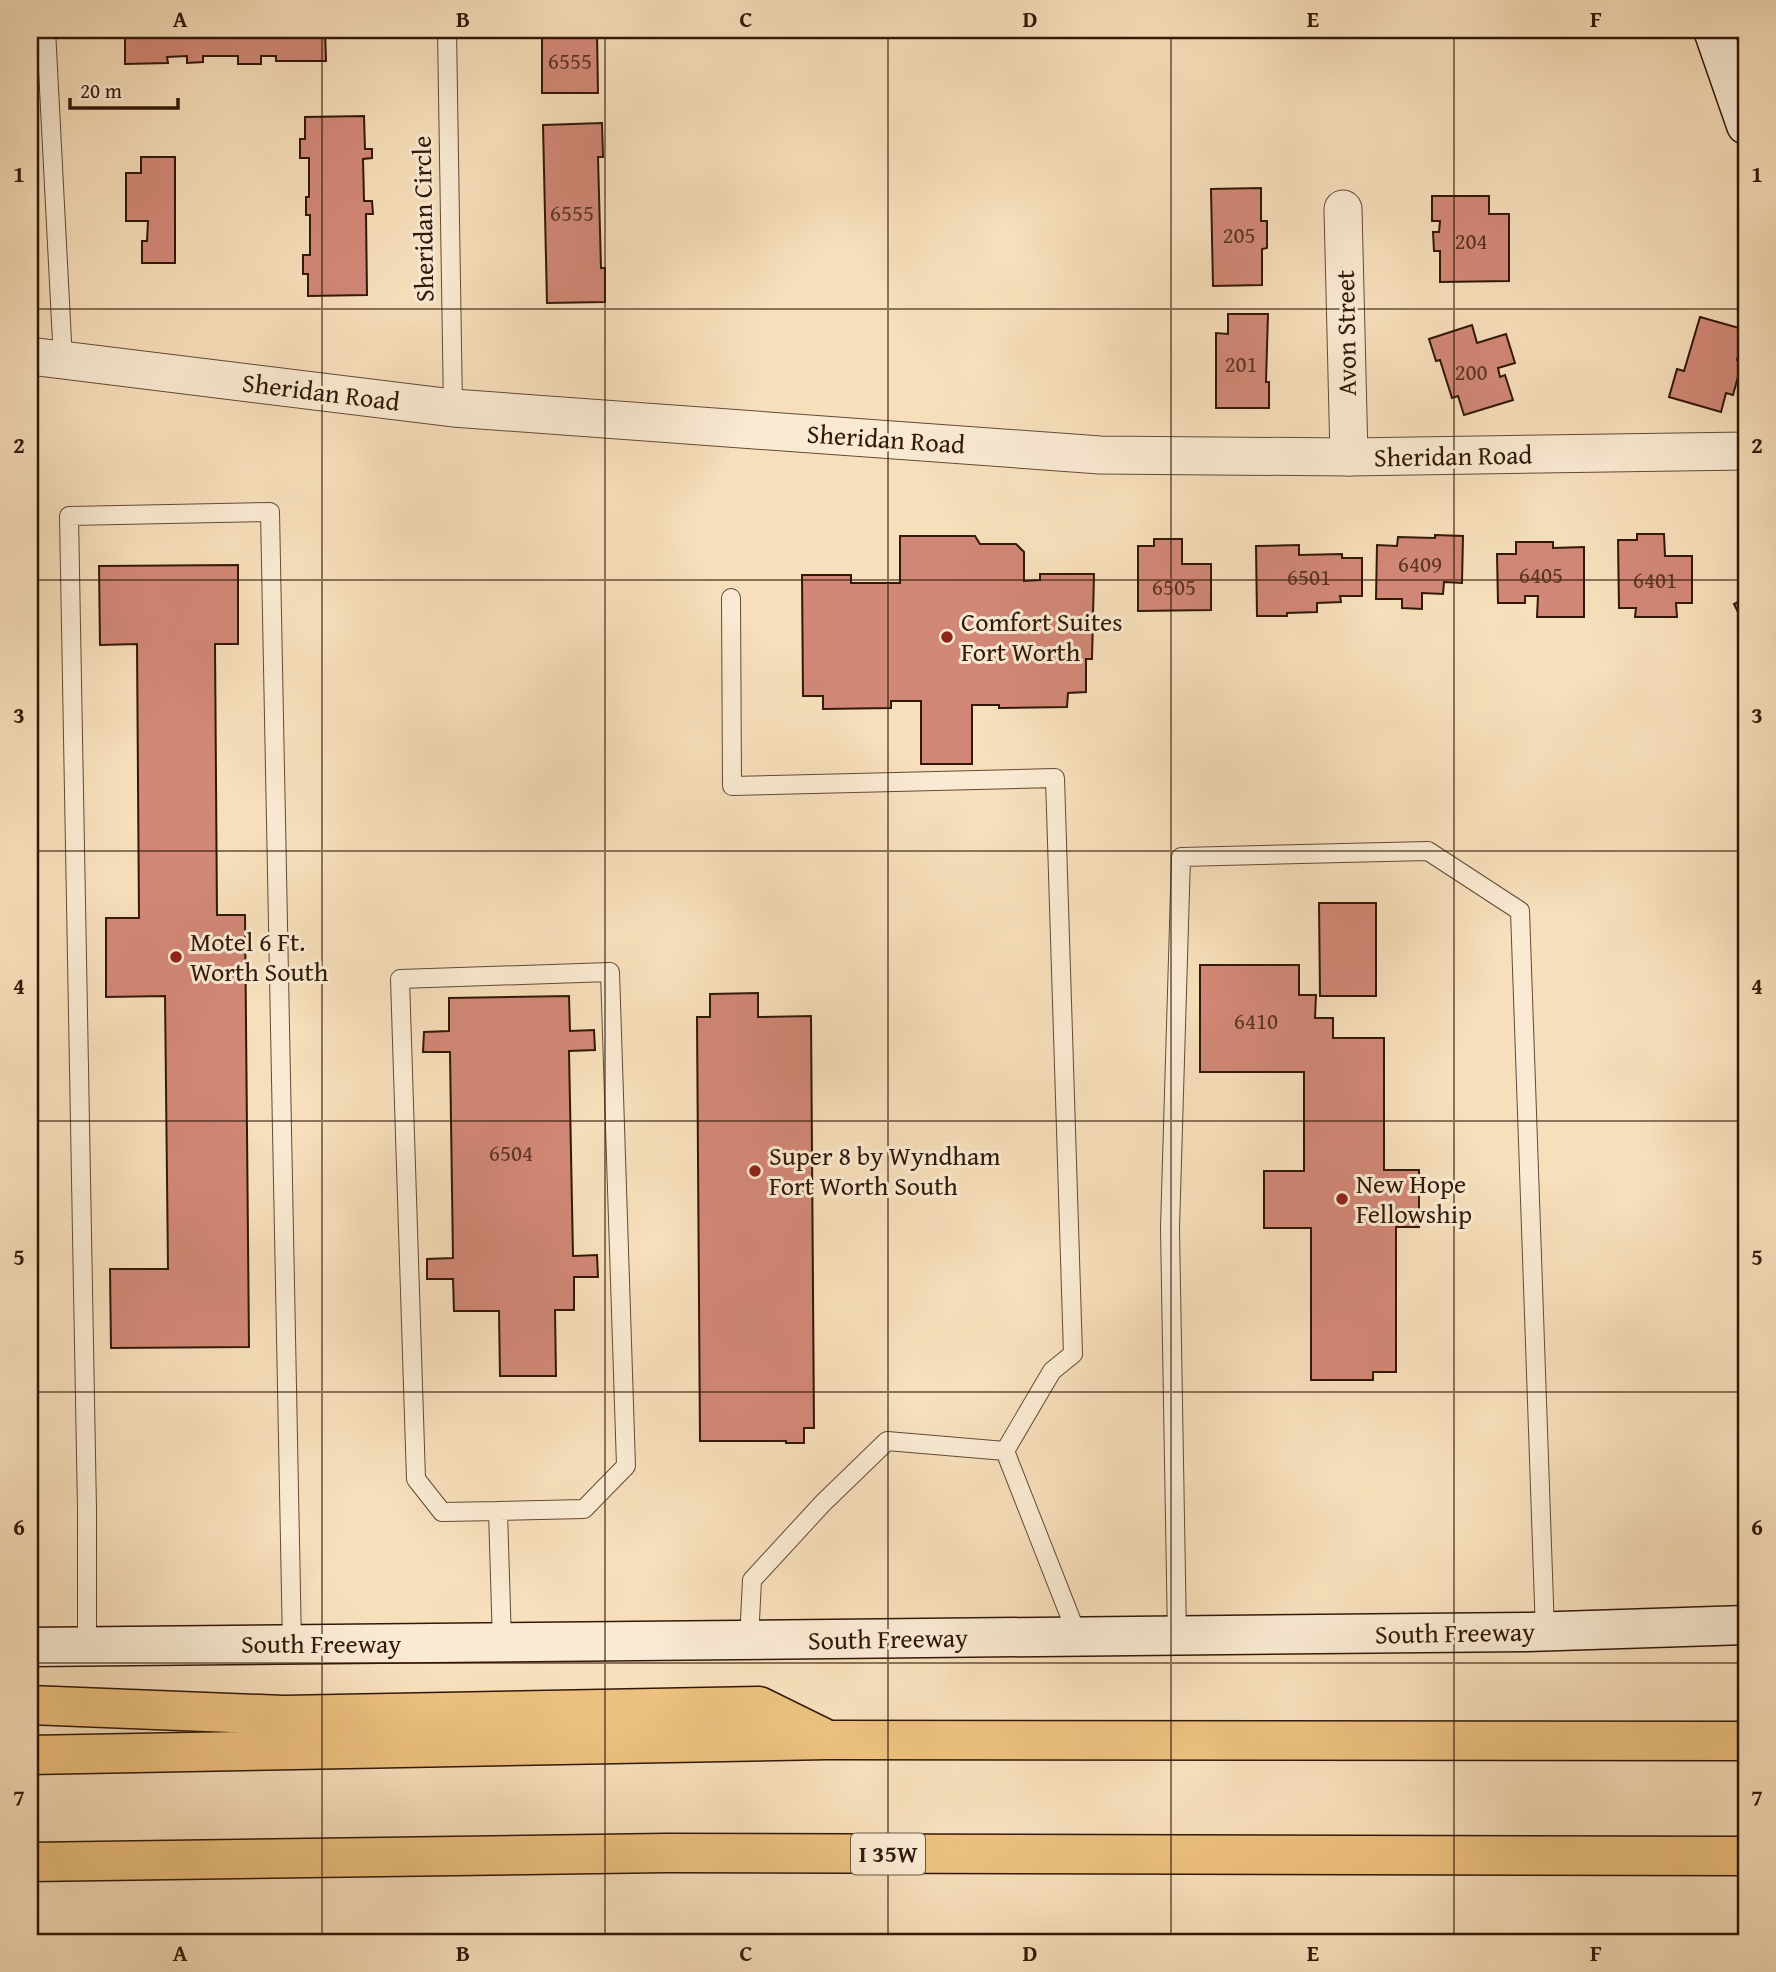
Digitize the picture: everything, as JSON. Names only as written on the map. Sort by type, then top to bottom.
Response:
[{"type":"highway","points":[[30,1705],[284,1715],[759,1706],[827,1740]]},
{"type":"highway","points":[[30,1755],[827,1740],[1746,1741]]},
{"type":"highway","name":"I 35W","points":[[30,1862],[666,1853],[1746,1856]]},
{"type":"highway","points":[[30,1869],[155,1860]]},
{"type":"main road","points":[[1713,30],[1746,125]]},
{"type":"main road","name":"South Freeway","points":[[30,1647],[1545,1632],[1746,1625]]},
{"type":"street","name":"Avon Street","points":[[1343,209],[1349,457]]},
{"type":"street","name":"Sheridan Road","points":[[47,359],[453,408],[1100,455],[1349,457],[1746,450]]},
{"type":"lane","points":[[46,30],[47,359]]},
{"type":"lane","name":"Sheridan Circle","points":[[447,30],[453,408]]},
{"type":"lane","points":[[87,1646],[87,1510],[69,516],[270,512],[292,1645]]},
{"type":"lane","points":[[731,598],[732,786],[1055,778],[1073,1354],[1052,1371],[1005,1451]]},
{"type":"lane","points":[[1177,1636],[1170,1228],[1181,857],[1428,852],[1520,911],[1545,1632]]},
{"type":"lane","points":[[610,972],[626,1466],[584,1509],[498,1511],[442,1511],[416,1479],[400,979],[610,972]]},
{"type":"lane","points":[[749,1640],[751,1580],[887,1441],[1005,1451]]},
{"type":"lane","points":[[1005,1451],[1077,1637]]},
{"type":"lane","points":[[498,1511],[502,1643]]},
{"type":"building","points":[[125,30],[325,30],[326,61],[276,61],[276,56],[261,56],[261,64],[238,64],[238,56],[203,56],[203,62],[187,63],[187,56],[167,57],[168,63],[125,64]]},
{"type":"building","points":[[542,30],[597,30],[598,93],[542,93]]},
{"type":"building","points":[[364,116],[365,149],[372,149],[372,158],[363,159],[364,201],[372,201],[373,214],[366,214],[367,295],[308,296],[308,274],[303,274],[303,255],[310,255],[310,215],[306,215],[309,158],[300,158],[300,139],[305,139],[305,117]]},
{"type":"building","points":[[602,123],[603,157],[598,157],[601,268],[605,268],[605,302],[547,303],[543,125]]},
{"type":"building","points":[[141,157],[175,157],[175,263],[142,263],[142,241],[147,241],[148,221],[126,221],[126,173],[141,173]]},
{"type":"building","points":[[1261,188],[1261,221],[1267,221],[1267,248],[1262,249],[1262,285],[1213,286],[1211,189]]},
{"type":"building","points":[[1432,196],[1489,196],[1489,214],[1509,214],[1509,281],[1440,282],[1440,251],[1434,251],[1433,232],[1439,232],[1440,221],[1432,221]]},
{"type":"building","points":[[1228,314],[1268,314],[1266,382],[1269,382],[1269,408],[1216,408],[1216,333],[1228,334]]},
{"type":"building","points":[[1700,317],[1746,330],[1737,360],[1742,362],[1733,395],[1726,393],[1721,412],[1669,397],[1677,369],[1684,371]]},
{"type":"building","points":[[1472,325],[1477,343],[1506,334],[1515,363],[1498,368],[1500,377],[1505,375],[1513,400],[1464,415],[1458,396],[1452,398],[1440,360],[1436,361],[1429,339]]},
{"type":"building","points":[[1637,534],[1664,534],[1665,556],[1692,556],[1692,603],[1676,603],[1677,617],[1635,617],[1636,608],[1619,608],[1618,540],[1637,540]]},
{"type":"building","points":[[1435,535],[1463,536],[1462,583],[1444,582],[1443,594],[1422,593],[1422,609],[1402,608],[1402,599],[1376,599],[1377,545],[1397,546],[1398,537],[1435,538]]},
{"type":"building","name":"Comfort Suites Fort Worth","points":[[900,536],[975,536],[980,544],[1016,544],[1024,552],[1024,581],[1040,580],[1040,574],[1094,574],[1092,659],[1086,659],[1086,692],[1068,693],[1067,707],[999,708],[999,705],[972,705],[972,764],[921,764],[921,701],[891,701],[891,708],[823,709],[823,696],[803,696],[802,575],[851,575],[851,583],[900,583]]},
{"type":"building","points":[[1154,539],[1182,539],[1182,564],[1211,564],[1211,610],[1138,611],[1138,546],[1154,546]]},
{"type":"building","points":[[1516,542],[1553,542],[1553,548],[1584,547],[1584,617],[1537,617],[1538,596],[1525,596],[1525,603],[1498,603],[1497,554],[1516,554]]},
{"type":"building","points":[[1299,545],[1299,555],[1342,554],[1342,558],[1362,558],[1362,596],[1340,596],[1341,602],[1317,603],[1317,612],[1257,616],[1256,546]]},
{"type":"building","name":"Motel 6 Ft. Worth South","points":[[238,565],[238,644],[215,644],[217,915],[245,915],[249,1347],[111,1348],[110,1269],[168,1269],[165,996],[106,997],[106,918],[139,918],[137,644],[100,645],[99,566]]},
{"type":"building","points":[[1746,598],[1746,657],[1745,626],[1734,604]]},
{"type":"building","points":[[1319,903],[1376,903],[1376,996],[1320,996]]},
{"type":"building","name":"New Hope Fellowship","points":[[1200,965],[1299,965],[1299,995],[1316,995],[1315,1018],[1333,1018],[1333,1038],[1384,1038],[1384,1170],[1419,1170],[1419,1227],[1396,1227],[1396,1372],[1373,1372],[1373,1380],[1311,1380],[1311,1228],[1264,1228],[1264,1171],[1304,1171],[1304,1072],[1200,1072]]},
{"type":"building","name":"Super 8 by Wyndham Fort Worth South","points":[[758,993],[758,1017],[811,1016],[814,1428],[804,1428],[804,1443],[700,1441],[697,1017],[710,1017],[710,994]]},
{"type":"building","points":[[569,996],[570,1031],[594,1030],[595,1050],[569,1051],[573,1256],[597,1255],[598,1277],[574,1277],[574,1310],[555,1310],[556,1376],[500,1376],[499,1311],[454,1311],[453,1279],[427,1279],[427,1259],[453,1258],[450,1052],[423,1052],[424,1032],[449,1031],[449,998]]},
{"type":"place","name":"Comfort Suites Fort Worth","points":[[947,637]]},
{"type":"place","name":"Motel 6 Ft. Worth South","points":[[176,957]]},
{"type":"place","name":"Super 8 by Wyndham Fort Worth South","points":[[755,1171]]},
{"type":"place","name":"New Hope Fellowship","points":[[1342,1199]]}]
